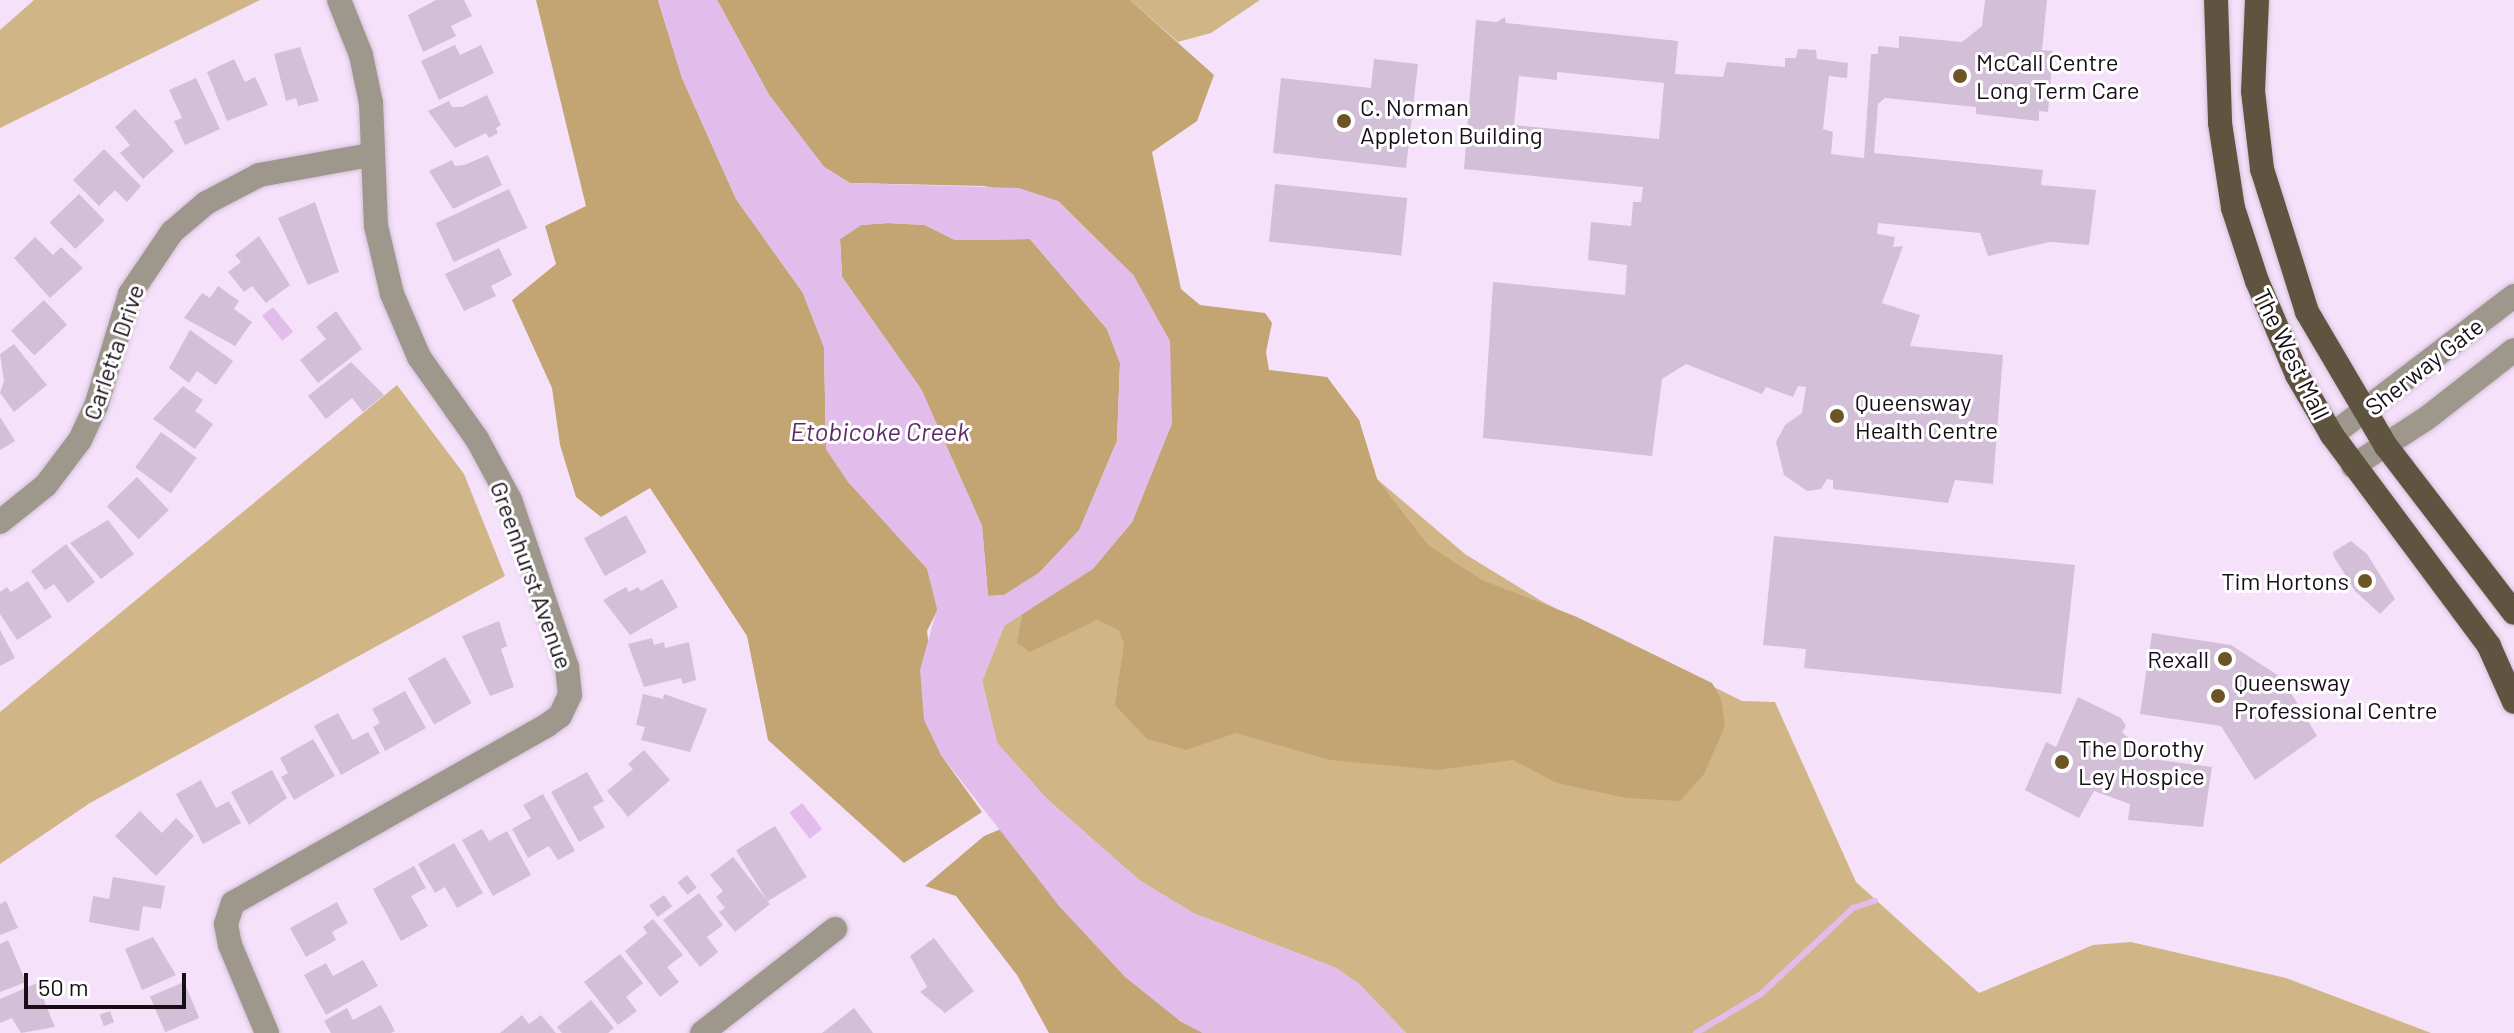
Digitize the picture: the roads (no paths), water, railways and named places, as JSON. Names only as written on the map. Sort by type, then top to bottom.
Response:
[{"type":"main road","name":"The West Mall","points":[[2216,0],[2220,123],[2233,208],[2297,375],[2353,466],[2489,646],[2514,702]]},
{"type":"main road","name":"The West Mall","points":[[2257,0],[2253,91],[2262,169],[2279,234],[2307,312],[2386,446],[2514,613]]},
{"type":"street","name":"Greenhurst Avenue","points":[[267,1033],[230,945],[226,924],[233,903],[546,726],[560,716],[570,695],[567,667],[510,500],[477,439],[419,357],[403,323],[376,226],[370,155],[371,103],[361,55],[339,0]]},
{"type":"street","name":"Carletta Drive","points":[[0,522],[46,485],[80,440],[96,406],[130,294],[172,232],[206,203],[259,175],[370,155]]},
{"type":"street","name":"Sherway Gate","points":[[2332,435],[2514,296]]},
{"type":"street","name":"Sherway Gate","points":[[2353,466],[2386,446],[2514,350]]},
{"type":"street","points":[[702,1033],[835,929]]},
{"type":"water","name":"Etobicoke Creek","points":[[658,0],[717,0],[769,95],[824,167],[850,183],[1019,188],[1058,201],[1134,276],[1170,341],[1172,423],[1132,522],[1093,569],[1004,626],[982,681],[997,743],[1047,799],[1139,880],[1193,913],[1336,968],[1359,984],[1406,1033],[1203,1033],[1180,1021],[1125,977],[1060,907],[941,755],[924,720],[920,670],[937,609],[927,569],[848,482],[826,449],[824,347],[803,293],[736,199],[682,78]],"holes":[[[861,225],[925,225],[955,240],[1030,239],[1107,329],[1120,363],[1117,441],[1079,530],[1039,573],[1004,595],[988,596],[982,526],[921,389],[842,277],[840,239]]]},
{"type":"water","points":[[273,307],[293,332],[282,341],[262,316]]},
{"type":"water","points":[[802,803],[822,829],[810,839],[789,813]]},
{"type":"waterway","points":[[1696,1033],[1761,994],[1853,908],[1875,901]]},
{"type":"place","name":"McCall Centre Long Term Care","points":[[1960,76]]},
{"type":"place","name":"C. Norman Appleton Building","points":[[1344,121]]},
{"type":"place","name":"Queensway Health Centre","points":[[1837,416]]},
{"type":"place","name":"Tim Hortons","points":[[2365,581]]},
{"type":"place","name":"Rexall","points":[[2225,659]]},
{"type":"place","name":"Queensway Professional Centre","points":[[2218,696]]},
{"type":"place","name":"The Dorothy Ley Hospice","points":[[2062,762]]}]
